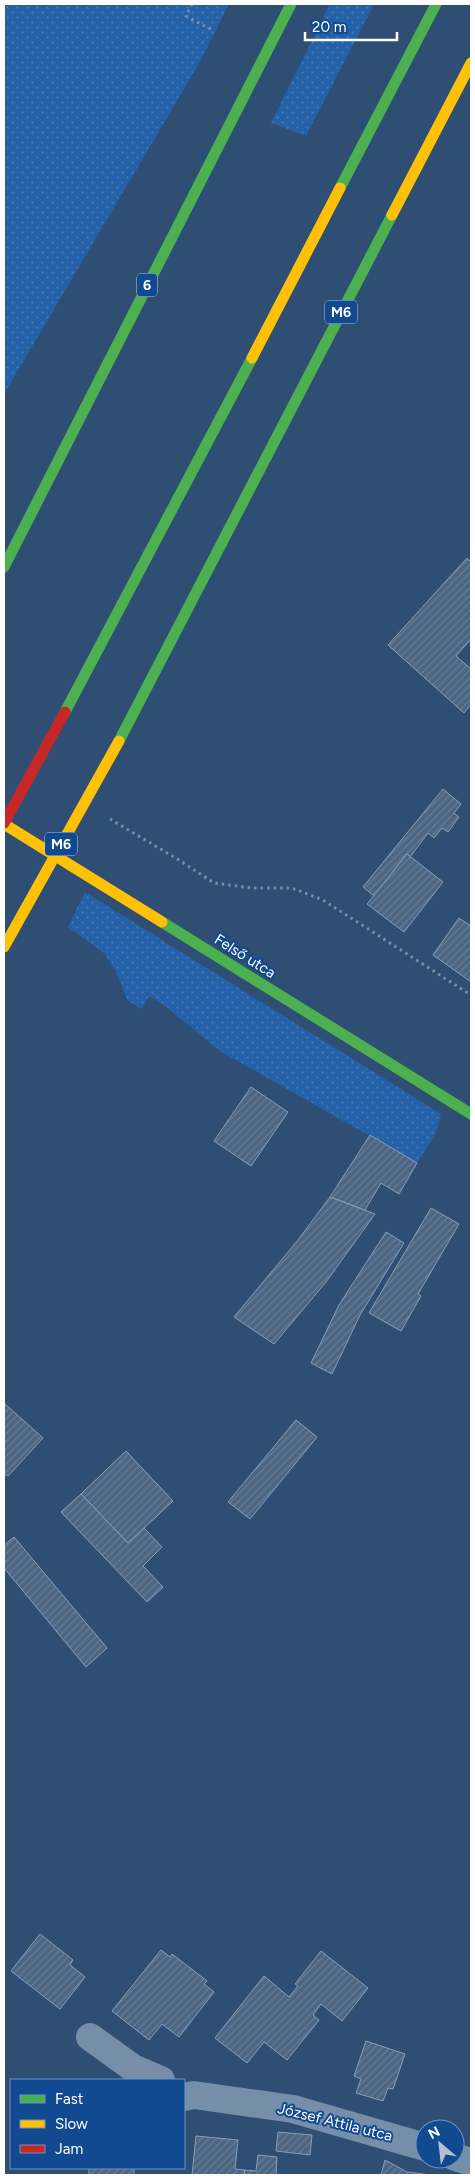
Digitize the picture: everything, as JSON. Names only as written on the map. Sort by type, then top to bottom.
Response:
[{"type":"main road","name":"6","points":[[4,567],[290,4]]},
{"type":"main road","points":[[4,823],[214,432],[436,4]]},
{"type":"main road","name":"M6","points":[[4,946],[119,741],[471,63]]},
{"type":"main road","name":"Felső utca","points":[[4,823],[471,1114]]},
{"type":"street","points":[[90,2037],[133,2068],[159,2079]]},
{"type":"street","name":"József Attila utca","points":[[187,2094],[293,2110],[415,2144]]},
{"type":"path","points":[[192,4],[186,16],[214,31]]},
{"type":"path","points":[[104,816],[214,883],[252,888],[292,888],[323,900],[471,995]]},
{"type":"shaded area","points":[[4,4],[229,4],[201,60],[4,394]]},
{"type":"shaded area","points":[[330,4],[374,4],[306,136],[271,123]]},
{"type":"shaded area","points":[[85,892],[441,1114],[436,1133],[417,1163],[220,1051],[160,1002],[149,996],[142,1009],[128,1001],[116,972],[104,953],[68,927]]},
{"type":"building","points":[[467,558],[471,562],[471,639],[456,656],[471,669],[471,704],[464,713],[388,645]]},
{"type":"building","points":[[443,789],[461,804],[454,813],[459,817],[448,832],[442,828],[434,838],[428,833],[410,857],[407,854],[374,896],[363,887]]},
{"type":"building","points":[[407,854],[443,882],[404,932],[367,904]]},
{"type":"building","points":[[459,918],[471,926],[471,982],[433,955]]},
{"type":"building","points":[[251,1087],[288,1112],[251,1166],[214,1141]]},
{"type":"building","points":[[370,1135],[417,1163],[399,1194],[381,1183],[365,1210],[330,1197]]},
{"type":"building","points":[[330,1197],[375,1214],[326,1282],[274,1344],[234,1317],[298,1240]]},
{"type":"building","points":[[431,1208],[459,1224],[418,1294],[421,1296],[401,1331],[369,1313]]},
{"type":"building","points":[[386,1232],[404,1243],[360,1315],[332,1374],[311,1363],[339,1305]]},
{"type":"building","points":[[4,1403],[43,1438],[8,1476],[4,1473]]},
{"type":"building","points":[[296,1420],[317,1437],[250,1519],[228,1502]]},
{"type":"building","points":[[126,1451],[173,1501],[128,1543],[81,1494]]},
{"type":"building","points":[[81,1494],[128,1543],[144,1528],[162,1547],[143,1566],[163,1587],[147,1602],[61,1512]]},
{"type":"building","points":[[14,1537],[107,1648],[86,1667],[4,1568],[4,1545]]},
{"type":"building","points":[[40,1934],[73,1960],[70,1965],[85,1977],[60,2009],[11,1971]]},
{"type":"building","points":[[161,1950],[170,1957],[172,1954],[207,1981],[204,1984],[214,1992],[179,2037],[162,2024],[149,2040],[112,2011]]},
{"type":"building","points":[[321,1951],[368,1988],[342,2021],[321,2004],[313,2015],[319,2020],[287,2060],[264,2042],[247,2063],[215,2038],[264,1976],[289,1997],[298,1986],[295,1984]]},
{"type":"building","points":[[366,2041],[405,2054],[393,2089],[388,2088],[383,2101],[356,2093],[361,2079],[354,2076]]},
{"type":"building","points":[[278,2132],[312,2135],[310,2155],[276,2151]]},
{"type":"building","points":[[196,2136],[238,2140],[235,2169],[245,2170],[244,2175],[192,2175]]},
{"type":"building","points":[[258,2155],[277,2157],[276,2175],[244,2175],[245,2170],[256,2171]]},
{"type":"building","points":[[385,2160],[407,2172],[431,2175],[381,2175]]},
{"type":"building","points":[[89,2169],[134,2169],[134,2175],[89,2175]]},
{"type":"traffic: fast","points":[[4,567],[291,4]]},
{"type":"traffic: fast","points":[[340,188],[436,4]]},
{"type":"traffic: fast","points":[[119,741],[392,215]]},
{"type":"traffic: fast","points":[[65,712],[252,358]]},
{"type":"traffic: fast","points":[[162,922],[471,1114]]},
{"type":"traffic: slow","points":[[392,215],[471,63]]},
{"type":"traffic: slow","points":[[252,358],[340,188]]},
{"type":"traffic: slow","points":[[4,947],[119,741]]},
{"type":"traffic: slow","points":[[4,824],[162,922]]},
{"type":"traffic: jam","points":[[4,823],[65,712]]}]
